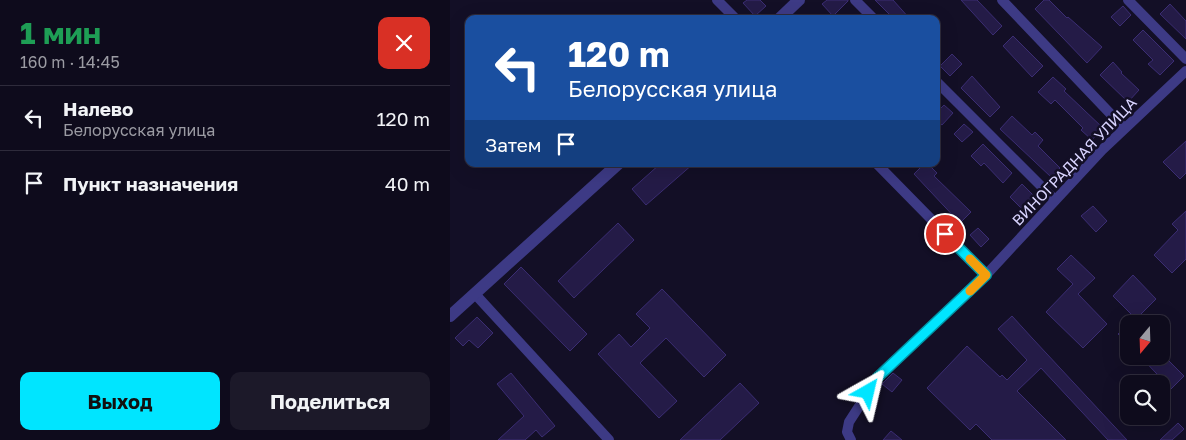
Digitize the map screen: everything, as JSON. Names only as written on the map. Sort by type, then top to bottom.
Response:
[{"type":"street","points":[[717,0],[732,15]]},
{"type":"street","points":[[783,15],[799,0]]},
{"type":"street","points":[[855,0],[870,15]]},
{"type":"street","points":[[1002,0],[1124,128]]},
{"type":"street","points":[[1128,0],[1186,59]]},
{"type":"street","name":"ВИНОГРАДНАЯ УЛИЦА","points":[[851,440],[847,432],[849,422],[878,377],[986,275],[1124,128],[1186,71]]},
{"type":"street","points":[[940,85],[1055,200]]},
{"type":"street","points":[[450,316],[615,167]]},
{"type":"street","points":[[881,167],[986,275]]},
{"type":"street","points":[[475,294],[608,440]]},
{"type":"building","points":[[747,0],[760,0],[766,6],[754,15],[743,3]]},
{"type":"building","points":[[827,0],[848,0],[834,15],[822,4]]},
{"type":"building","points":[[875,0],[893,0],[906,15],[890,15]]},
{"type":"building","points":[[961,0],[977,0],[1002,26],[993,35]]},
{"type":"building","points":[[1044,0],[1049,0],[1067,18],[1102,47],[1087,63],[1035,9]]},
{"type":"building","points":[[1170,4],[1186,21],[1186,39],[1160,14]]},
{"type":"building","points":[[1123,6],[1131,15],[1120,26],[1111,17]]},
{"type":"building","points":[[1143,30],[1174,61],[1160,75],[1148,64],[1153,60],[1133,40]]},
{"type":"building","points":[[1013,36],[1043,66],[1032,77],[1003,46]]},
{"type":"building","points":[[952,54],[962,64],[950,76],[940,66]]},
{"type":"building","points":[[1113,62],[1121,73],[1139,90],[1128,102],[1100,75]]},
{"type":"building","points":[[972,76],[1000,107],[990,117],[961,88]]},
{"type":"building","points":[[1053,77],[1066,89],[1064,91],[1103,128],[1092,140],[1081,130],[1083,128],[1055,100],[1051,104],[1038,92]]},
{"type":"building","points":[[944,105],[953,113],[942,125],[940,123],[940,109]]},
{"type":"building","points":[[1012,116],[1032,135],[1035,132],[1043,140],[1038,146],[1060,168],[1051,177],[1000,129]]},
{"type":"building","points":[[964,124],[973,132],[962,142],[954,134]]},
{"type":"building","points":[[1186,141],[1186,173],[1180,179],[1163,162]]},
{"type":"building","points":[[983,144],[1012,173],[1003,183],[984,163],[981,166],[971,156]]},
{"type":"building","points":[[657,167],[690,167],[646,205],[632,189]]},
{"type":"building","points":[[921,167],[931,167],[937,173],[934,176],[971,212],[960,223],[914,174]]},
{"type":"building","points":[[1022,184],[1034,196],[1022,209],[1010,197]]},
{"type":"building","points":[[1093,206],[1107,221],[1096,232],[1081,216]]},
{"type":"building","points":[[1186,211],[1186,259],[1172,273],[1154,255],[1178,230],[1172,224]]},
{"type":"building","points":[[618,223],[634,240],[574,298],[558,281]]},
{"type":"building","points":[[978,228],[989,239],[981,247],[970,235]]},
{"type":"building","points":[[1071,255],[1095,278],[1078,294],[1107,324],[1083,348],[1046,312],[1073,284],[1057,269]]},
{"type":"building","points":[[521,267],[587,334],[570,351],[504,284]]},
{"type":"building","points":[[1133,275],[1156,299],[1140,315],[1132,315],[1113,296]]},
{"type":"building","points":[[662,289],[726,355],[704,377],[666,338],[640,363],[677,401],[659,418],[598,354],[619,334],[631,347],[650,328],[636,314]]},
{"type":"building","points":[[1012,316],[1127,440],[1108,440],[1041,368],[1017,391],[1066,440],[992,440],[976,424],[970,430],[927,388],[967,346],[1000,377],[1002,375],[1007,380],[1027,360],[998,329]]},
{"type":"building","points":[[477,317],[493,333],[478,348],[469,340],[463,346],[455,338]]},
{"type":"building","points":[[1170,362],[1184,376],[1171,389],[1170,375],[1158,375],[1148,365],[1170,365]]},
{"type":"building","points":[[511,373],[555,426],[542,437],[536,430],[525,440],[498,440],[524,416],[497,384]]},
{"type":"building","points":[[893,373],[902,380],[892,392],[882,384]]},
{"type":"building","points":[[740,383],[759,403],[720,440],[680,440]]},
{"type":"building","points":[[1178,423],[1184,429],[1172,440],[1160,440]]},
{"type":"building","points":[[891,431],[902,440],[883,440]]},
{"type":"slow traffic","points":[[970,259],[986,275],[970,291]]},
{"type":"route","points":[[868,392],[878,377],[986,275],[945,234]]}]
